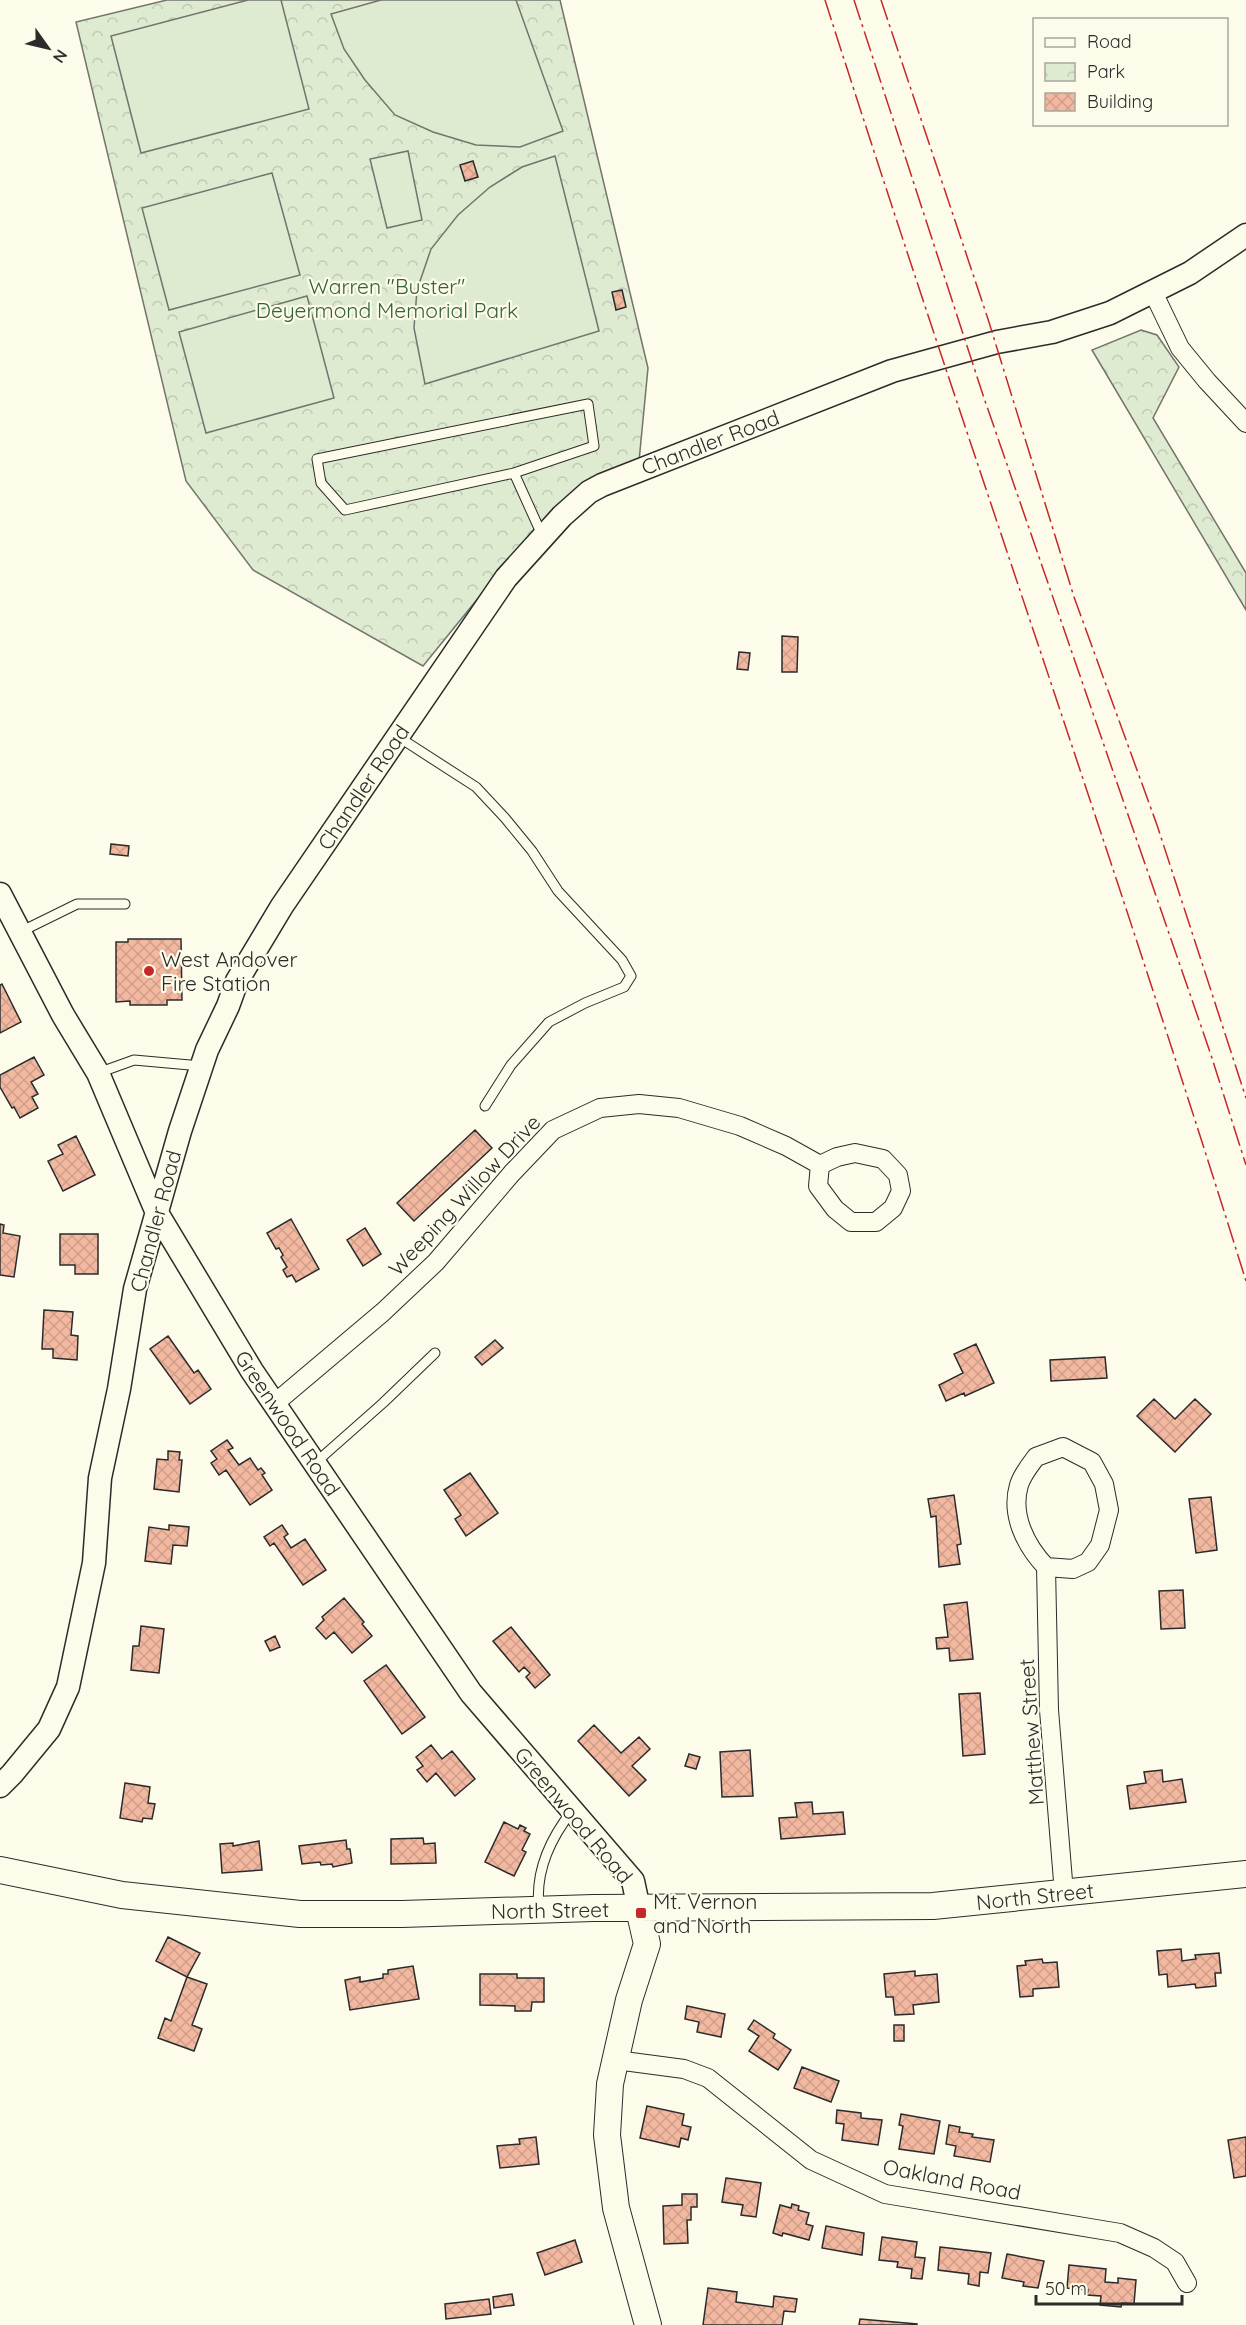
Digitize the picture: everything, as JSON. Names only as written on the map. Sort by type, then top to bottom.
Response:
[{"type":"main road","name":"North Street","points":[[0,1870],[122,1895],[300,1914],[933,1906],[1246,1874]]},
{"type":"main road","points":[[639,1909],[647,1944],[629,2000],[610,2084],[607,2135],[616,2208],[648,2325]]},
{"type":"street","name":"Chandler Road","points":[[0,1786],[49,1729],[68,1687],[94,1563],[100,1478],[119,1389],[135,1290],[180,1131],[202,1066],[237,981],[282,906],[506,578],[562,516],[589,492],[640,469],[892,372],[997,342],[1052,332],[1110,314],[1190,273],[1246,235]]},
{"type":"street","points":[[1153,292],[1180,348],[1246,423]]},
{"type":"street","name":"Greenwood Road","points":[[0,894],[63,1015],[98,1073],[157,1213],[274,1404],[471,1693],[633,1881],[639,1909]]},
{"type":"street","name":"Weeping Willow Drive","points":[[274,1404],[383,1312],[436,1262],[512,1173],[553,1130],[600,1108],[639,1104],[679,1108],[740,1126],[786,1146],[820,1166]]},
{"type":"street","points":[[855,1153],[883,1159],[898,1175],[901,1191],[893,1208],[876,1222],[851,1222],[835,1209],[818,1186],[820,1166],[837,1157],[855,1153]]},
{"type":"street","points":[[1063,1447],[1092,1462],[1104,1484],[1109,1510],[1100,1545],[1088,1562],[1072,1569],[1046,1567],[1032,1552],[1021,1529],[1017,1507],[1019,1484],[1036,1456],[1063,1447]]},
{"type":"street","name":"Matthew Street","points":[[1046,1567],[1049,1710],[1064,1893]]},
{"type":"street","name":"Oakland Road","points":[[616,2060],[684,2069],[708,2078],[811,2160],[885,2194],[1120,2233],[1154,2248],[1175,2262],[1187,2283]]},
{"type":"lane","points":[[588,404],[594,446],[514,474],[345,510],[321,483],[316,459],[588,404]]},
{"type":"lane","points":[[514,474],[543,537]]},
{"type":"lane","points":[[397,736],[476,787],[532,851],[558,891],[622,960],[631,976],[624,987],[585,1003],[549,1022],[511,1065],[484,1106]]},
{"type":"lane","points":[[20,932],[77,904],[125,904]]},
{"type":"lane","points":[[98,1073],[134,1060],[202,1066]]},
{"type":"lane","points":[[315,1464],[435,1353]]},
{"type":"lane","points":[[539,1910],[537,1890],[542,1868],[561,1825],[572,1811]]},
{"type":"green space","name":"Warren \"Buster\" Deyermond Memorial Park","points":[[167,0],[560,0],[648,368],[639,461],[523,543],[423,666],[253,570],[186,481],[76,22]]},
{"type":"green space","points":[[248,0],[281,0],[309,109],[141,153],[111,36]]},
{"type":"green space","points":[[381,0],[516,0],[563,131],[520,147],[476,145],[433,132],[395,115],[365,80],[344,49],[331,14]]},
{"type":"green space","points":[[408,151],[422,220],[387,228],[370,159]]},
{"type":"green space","points":[[555,156],[599,331],[425,384],[414,328],[417,290],[431,249],[458,215],[490,187],[522,167]]},
{"type":"green space","points":[[272,173],[300,275],[169,310],[142,208]]},
{"type":"green space","points":[[307,296],[334,398],[206,433],[179,332]]},
{"type":"green space","points":[[1141,330],[1157,335],[1179,367],[1153,418],[1246,573],[1246,610],[1092,350]]},
{"type":"building","points":[[473,161],[478,177],[465,181],[460,165]]},
{"type":"building","points":[[622,290],[626,307],[616,310],[612,292]]},
{"type":"building","points":[[782,636],[798,637],[797,672],[782,672]]},
{"type":"building","points":[[739,652],[750,653],[748,670],[737,669]]},
{"type":"building","points":[[111,844],[129,846],[128,856],[110,854]]},
{"type":"building","name":"West Andover Fire Station","points":[[128,939],[181,939],[182,1000],[167,1000],[167,1005],[130,1005],[130,1001],[116,1002],[116,942],[128,942]]},
{"type":"building","points":[[2,984],[21,1022],[0,1033],[0,985]]},
{"type":"building","points":[[34,1057],[44,1075],[31,1082],[38,1094],[32,1097],[38,1108],[20,1118],[0,1087],[0,1075]]},
{"type":"building","points":[[475,1130],[492,1148],[414,1221],[397,1203]]},
{"type":"building","points":[[76,1136],[95,1175],[63,1191],[48,1161],[63,1154],[58,1145]]},
{"type":"building","points":[[291,1219],[319,1269],[296,1282],[292,1275],[287,1277],[283,1270],[287,1267],[281,1257],[283,1255],[279,1248],[276,1249],[267,1233]]},
{"type":"building","points":[[0,1224],[4,1225],[3,1233],[20,1236],[14,1277],[0,1275]]},
{"type":"building","points":[[365,1228],[381,1254],[363,1266],[347,1240]]},
{"type":"building","points":[[60,1234],[98,1234],[98,1274],[75,1274],[75,1265],[60,1265]]},
{"type":"building","points":[[44,1310],[73,1312],[71,1335],[78,1336],[77,1360],[53,1358],[53,1349],[42,1349]]},
{"type":"building","points":[[168,1336],[194,1373],[198,1370],[211,1389],[190,1404],[150,1349]]},
{"type":"building","points":[[495,1340],[503,1348],[482,1365],[475,1357]]},
{"type":"building","points":[[976,1344],[994,1383],[965,1396],[964,1393],[946,1401],[939,1385],[963,1373],[954,1354]]},
{"type":"building","points":[[1105,1357],[1107,1378],[1051,1381],[1050,1360]]},
{"type":"building","points":[[1154,1399],[1175,1419],[1195,1399],[1211,1414],[1175,1452],[1137,1416]]},
{"type":"building","points":[[227,1440],[233,1448],[228,1450],[239,1465],[250,1458],[258,1470],[261,1468],[265,1473],[262,1475],[272,1490],[250,1505],[226,1470],[219,1475],[211,1463],[217,1459],[211,1451]]},
{"type":"building","points":[[168,1451],[180,1452],[179,1460],[182,1460],[179,1492],[154,1489],[157,1459],[168,1460]]},
{"type":"building","points":[[470,1473],[498,1513],[466,1536],[455,1519],[461,1515],[444,1490]]},
{"type":"building","points":[[954,1495],[961,1544],[957,1545],[960,1564],[939,1567],[936,1516],[931,1517],[928,1499]]},
{"type":"building","points":[[1211,1497],[1217,1550],[1196,1553],[1189,1499]]},
{"type":"building","points":[[169,1525],[189,1527],[187,1546],[173,1545],[171,1564],[145,1561],[149,1527],[169,1530]]},
{"type":"building","points":[[282,1525],[288,1534],[284,1537],[291,1548],[305,1539],[326,1570],[303,1585],[274,1543],[270,1546],[264,1537]]},
{"type":"building","points":[[1183,1590],[1185,1628],[1161,1629],[1159,1591]]},
{"type":"building","points":[[344,1598],[364,1622],[362,1624],[372,1636],[352,1653],[334,1632],[326,1639],[316,1628],[324,1620],[322,1617]]},
{"type":"building","points":[[967,1602],[973,1659],[950,1661],[949,1648],[937,1649],[936,1638],[948,1637],[944,1605]]},
{"type":"building","points":[[141,1626],[164,1629],[159,1673],[131,1670],[133,1646],[139,1646]]},
{"type":"building","points":[[511,1627],[550,1675],[535,1688],[526,1677],[530,1673],[524,1667],[519,1672],[493,1641]]},
{"type":"building","points":[[275,1636],[280,1647],[270,1651],[265,1641]]},
{"type":"building","points":[[386,1665],[425,1717],[402,1734],[364,1681]]},
{"type":"building","points":[[980,1693],[985,1754],[963,1756],[959,1694]]},
{"type":"building","points":[[594,1725],[621,1753],[639,1737],[650,1749],[632,1766],[646,1780],[629,1796],[578,1741]]},
{"type":"building","points":[[431,1745],[442,1759],[452,1751],[475,1779],[455,1796],[436,1773],[427,1782],[417,1770],[423,1766],[416,1757]]},
{"type":"building","points":[[750,1750],[753,1796],[722,1797],[720,1752]]},
{"type":"building","points":[[689,1754],[700,1757],[696,1769],[685,1766]]},
{"type":"building","points":[[1162,1770],[1163,1782],[1182,1779],[1186,1802],[1130,1809],[1127,1786],[1146,1783],[1144,1772]]},
{"type":"building","points":[[125,1783],[150,1787],[148,1803],[155,1804],[152,1819],[143,1818],[142,1822],[120,1818]]},
{"type":"building","points":[[812,1802],[813,1814],[843,1812],[845,1834],[781,1839],[779,1818],[797,1817],[795,1803]]},
{"type":"building","points":[[504,1822],[518,1829],[520,1825],[530,1834],[522,1850],[526,1852],[514,1876],[485,1862]]},
{"type":"building","points":[[423,1838],[424,1844],[435,1843],[436,1863],[391,1864],[391,1839]]},
{"type":"building","points":[[346,1840],[352,1863],[333,1867],[332,1864],[321,1865],[320,1862],[302,1864],[299,1846]]},
{"type":"building","points":[[259,1841],[262,1870],[222,1873],[220,1844],[233,1843],[233,1846]]},
{"type":"building","points":[[168,1937],[200,1953],[187,1977],[156,1961]]},
{"type":"building","points":[[1181,1949],[1182,1961],[1196,1959],[1195,1955],[1219,1953],[1221,1973],[1215,1973],[1216,1986],[1196,1988],[1195,1984],[1168,1987],[1167,1974],[1159,1975],[1157,1951]]},
{"type":"building","points":[[1042,1959],[1043,1963],[1057,1962],[1059,1987],[1033,1989],[1033,1996],[1020,1997],[1017,1966],[1026,1965],[1025,1961]]},
{"type":"building","points":[[413,1966],[419,1999],[350,2010],[345,1980],[360,1977],[360,1982],[383,1978],[383,1974],[388,1974],[388,1970]]},
{"type":"building","points":[[915,1971],[915,1976],[937,1974],[939,2002],[913,2005],[914,2014],[895,2015],[893,1997],[886,1997],[884,1974]]},
{"type":"building","points":[[480,1974],[517,1974],[517,1978],[544,1978],[544,2002],[532,2002],[531,2011],[515,2011],[515,2006],[480,2005]]},
{"type":"building","points":[[187,1977],[207,1984],[192,2025],[202,2029],[194,2051],[158,2038],[165,2018],[171,2021]]},
{"type":"building","points":[[687,2006],[725,2014],[721,2037],[697,2032],[699,2022],[685,2019]]},
{"type":"building","points":[[754,2020],[775,2034],[773,2038],[791,2050],[778,2070],[749,2051],[759,2036],[748,2029]]},
{"type":"building","points":[[894,2025],[904,2025],[904,2041],[894,2041]]},
{"type":"building","points":[[802,2067],[839,2081],[831,2102],[794,2088]]},
{"type":"building","points":[[647,2106],[684,2114],[682,2125],[691,2127],[688,2140],[681,2138],[679,2147],[640,2138]]},
{"type":"building","points":[[837,2110],[861,2113],[861,2118],[882,2120],[878,2145],[842,2140],[844,2124],[836,2123]]},
{"type":"building","points":[[901,2114],[940,2121],[934,2154],[899,2149],[903,2126],[899,2125]]},
{"type":"building","points":[[949,2125],[960,2127],[959,2132],[973,2134],[972,2137],[994,2140],[990,2162],[954,2156],[956,2146],[946,2144]]},
{"type":"building","points":[[536,2137],[539,2164],[500,2168],[497,2146],[520,2144],[519,2139]]},
{"type":"building","points":[[1246,2137],[1246,2176],[1234,2178],[1228,2140]]},
{"type":"building","points":[[726,2178],[761,2183],[756,2217],[741,2215],[743,2205],[722,2202]]},
{"type":"building","points":[[682,2194],[697,2194],[697,2207],[691,2207],[691,2220],[687,2220],[688,2243],[664,2244],[663,2206],[682,2205]]},
{"type":"building","points":[[792,2204],[799,2206],[798,2210],[809,2213],[806,2224],[813,2226],[809,2240],[783,2233],[782,2236],[773,2233],[780,2205],[791,2208]]},
{"type":"building","points":[[826,2226],[864,2233],[862,2255],[822,2248]]},
{"type":"building","points":[[882,2237],[917,2242],[915,2257],[925,2258],[922,2279],[911,2278],[912,2269],[897,2267],[898,2262],[879,2260]]},
{"type":"building","points":[[575,2240],[582,2262],[545,2275],[537,2253]]},
{"type":"building","points":[[940,2247],[991,2253],[988,2273],[980,2272],[979,2286],[968,2284],[969,2274],[938,2270]]},
{"type":"building","points":[[1007,2254],[1044,2261],[1038,2288],[1023,2286],[1024,2282],[1002,2278]]},
{"type":"building","points":[[1069,2265],[1106,2269],[1105,2282],[1118,2283],[1118,2278],[1136,2280],[1134,2304],[1122,2303],[1121,2307],[1100,2305],[1101,2296],[1087,2295],[1088,2290],[1067,2288]]},
{"type":"building","points":[[708,2288],[737,2292],[736,2302],[773,2307],[774,2296],[797,2299],[795,2312],[784,2311],[782,2325],[703,2325]]},
{"type":"building","points":[[512,2294],[514,2305],[494,2308],[493,2297]]},
{"type":"building","points":[[489,2299],[491,2314],[446,2319],[445,2304]]},
{"type":"building","points":[[860,2319],[917,2324],[917,2325],[859,2325]]},
{"type":"power","points":[[825,0],[1143,960],[1246,1281]]},
{"type":"power","points":[[854,0],[983,395],[1210,1052],[1246,1165]]},
{"type":"power","points":[[881,0],[988,319],[1074,597],[1157,825],[1246,1098]]},
{"type":"place","name":"West Andover Fire Station","points":[[149,971]]},
{"type":"place","name":"Mt. Vernon and North","points":[[641,1913]]}]
